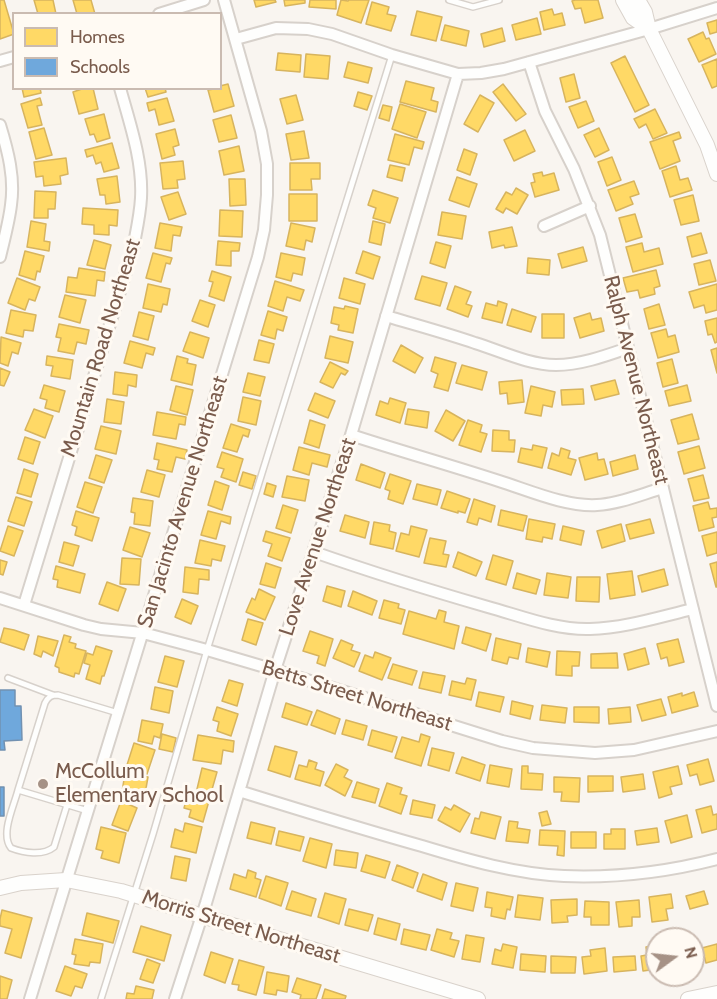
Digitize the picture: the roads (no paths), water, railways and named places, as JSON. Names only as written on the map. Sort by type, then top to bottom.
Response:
[{"type":"street","points":[[165,12],[204,0]]},
{"type":"street","name":"San Jacinto Avenue Northeast","points":[[30,999],[258,257],[264,230],[267,164],[261,131],[224,0]]},
{"type":"street","points":[[623,0],[633,18],[649,29]]},
{"type":"street","points":[[638,0],[645,12],[649,29],[707,145],[717,174]]},
{"type":"street","points":[[236,39],[276,28],[308,28],[458,74],[493,71],[529,62],[717,8]]},
{"type":"street","name":"Ralph Avenue Northeast","points":[[529,62],[545,111],[574,169],[600,235],[717,706]]},
{"type":"street","name":"Love Avenue Northeast","points":[[175,999],[275,670],[351,435],[458,74]]},
{"type":"street","name":"Mountain Road Northeast","points":[[24,605],[138,224],[141,197],[140,175],[137,153],[121,90]]},
{"type":"street","points":[[0,125],[8,152],[12,183],[12,205],[0,257]]},
{"type":"street","points":[[544,225],[590,206]]},
{"type":"street","points":[[386,316],[530,361],[554,365],[589,360],[628,348]]},
{"type":"street","points":[[351,435],[548,497],[573,502],[596,505],[663,488]]},
{"type":"street","points":[[314,552],[475,603],[544,623],[567,627],[588,629],[623,626],[693,609]]},
{"type":"street","name":"Betts Street Northeast","points":[[0,598],[93,627],[143,633],[207,650],[502,741],[533,748],[595,753],[634,750],[717,731]]},
{"type":"street","points":[[240,791],[461,858],[524,872],[563,876],[604,876],[647,873],[717,859]]},
{"type":"street","name":"Morris Street Northeast","points":[[0,888],[21,883],[66,880],[134,894],[478,999]]},
{"type":"street","points":[[688,999],[717,993]]},
{"type":"lane","points":[[449,0],[473,7],[499,0]]},
{"type":"lane","points":[[101,999],[392,55]]},
{"type":"lane","points":[[8,678],[53,695],[118,713]]},
{"type":"lane","points":[[53,695],[48,697],[45,703],[8,824],[6,840],[11,848],[38,853],[51,850],[54,847],[67,805]]},
{"type":"lane","points":[[18,790],[88,811]]},
{"type":"place","name":"McCollum Elementary School","points":[[43,784]]}]
